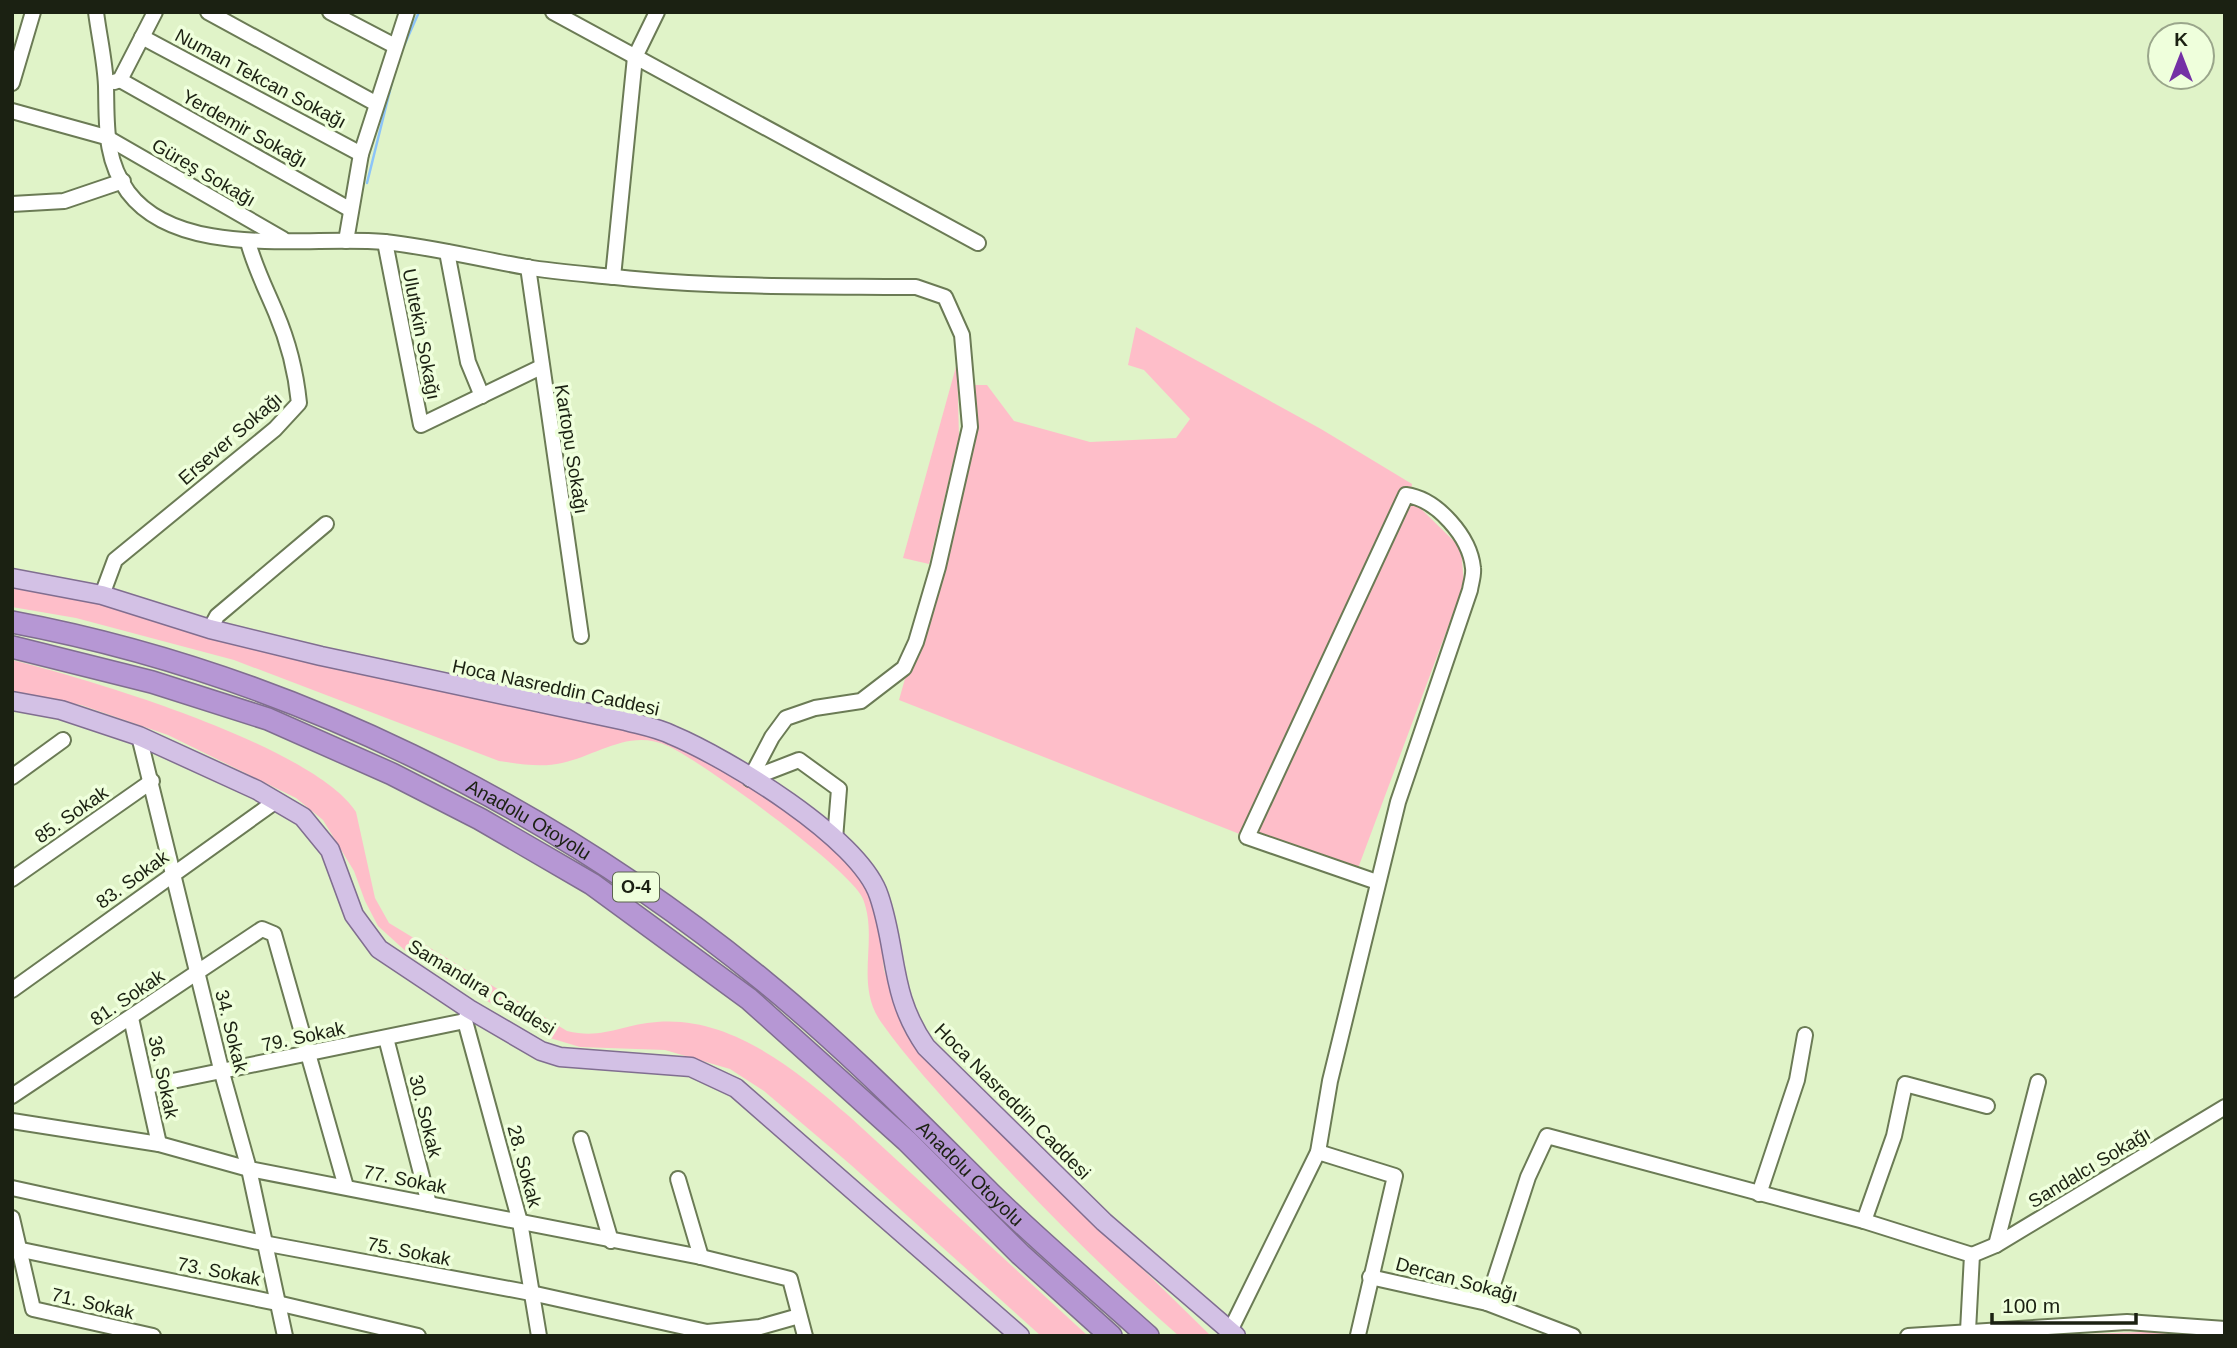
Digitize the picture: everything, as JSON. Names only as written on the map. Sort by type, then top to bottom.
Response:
[{"type":"highway","name":"Anadolu Otoyolu","points":[[12,622],[148,655],[306,708],[411,754],[573,846],[694,926],[802,1013],[876,1078],[990,1193],[1148,1336]]},
{"type":"highway","name":"Anadolu Otoyolu","points":[[12,647],[152,682],[268,719],[392,774],[469,813],[592,884],[749,999],[907,1141],[1020,1254],[1111,1336]]},
{"type":"main road","name":"Hoca Nasreddin Caddesi","points":[[12,578],[102,595],[210,629],[438,682],[626,721],[670,734],[708,752],[835,839],[863,868],[878,892],[894,977],[911,1026],[926,1047],[1104,1222],[1233,1333]]},
{"type":"main road","name":"Samandıra Caddesi","points":[[12,701],[61,710],[139,736],[276,801],[303,817],[320,834],[330,850],[354,915],[379,948],[467,1015],[551,1054],[691,1067],[736,1088],[1020,1336]]},
{"type":"street","points":[[12,83],[33,12]]},
{"type":"street","points":[[96,12],[113,82],[106,137],[123,181],[128,192],[150,213],[184,229],[248,242],[284,239],[385,242],[528,267],[692,284],[926,288],[942,294],[948,300],[962,335],[970,427],[938,567],[916,642],[904,668],[861,701],[815,708],[786,718],[772,737],[750,779]]},
{"type":"street","points":[[113,82],[155,12]]},
{"type":"street","points":[[208,12],[375,103]]},
{"type":"street","points":[[330,12],[395,47]]},
{"type":"street","points":[[346,241],[361,154],[375,103],[407,12]]},
{"type":"street","points":[[553,12],[978,243]]},
{"type":"street","points":[[613,277],[635,57],[657,12]]},
{"type":"street","name":"Numan Tekcan Sokağı","points":[[142,37],[361,154]]},
{"type":"street","name":"Yerdemir Sokağı","points":[[113,82],[351,210]]},
{"type":"street","name":"Güreş Sokağı","points":[[12,111],[106,137],[284,239]]},
{"type":"street","points":[[12,204],[64,201],[123,181]]},
{"type":"street","name":"Ersever Sokağı","points":[[102,595],[116,560],[275,429],[299,403],[297,380],[277,314],[255,270],[248,242]]},
{"type":"street","name":"Ulutekin Sokağı","points":[[385,242],[421,425],[541,367]]},
{"type":"street","points":[[447,252],[468,362],[482,396]]},
{"type":"street","name":"Kartopu Sokağı","points":[[528,267],[581,636]]},
{"type":"street","points":[[1233,1333],[1318,1152],[1330,1081],[1398,802],[1467,600],[1473,569],[1468,549],[1455,528],[1436,509],[1417,496],[1406,495],[1247,836],[1377,881]]},
{"type":"street","points":[[210,629],[216,616],[326,524]]},
{"type":"street","name":"34. Sokak","points":[[139,736],[222,1073],[249,1169],[285,1336]]},
{"type":"street","points":[[12,777],[63,740]]},
{"type":"street","points":[[750,779],[799,760],[839,789],[835,839]]},
{"type":"street","name":"85. Sokak","points":[[12,879],[152,781]]},
{"type":"street","name":"83. Sokak","points":[[12,990],[276,801]]},
{"type":"street","name":"81. Sokak","points":[[12,1096],[262,929],[274,934],[308,1055]]},
{"type":"street","name":"79. Sokak","points":[[148,1086],[386,1038],[467,1015]]},
{"type":"street","name":"28. Sokak","points":[[467,1015],[520,1222],[539,1336]]},
{"type":"street","name":"36. Sokak","points":[[131,1018],[159,1144]]},
{"type":"street","points":[[1759,1194],[1797,1080],[1805,1035]]},
{"type":"street","name":"30. Sokak","points":[[386,1038],[429,1204]]},
{"type":"street","points":[[308,1055],[346,1187]]},
{"type":"street","points":[[1996,1245],[2038,1082]]},
{"type":"street","points":[[1864,1222],[1894,1136],[1905,1084],[1987,1106]]},
{"type":"street","name":"Sandalcı Sokağı","points":[[1972,1255],[1996,1245],[2225,1107]]},
{"type":"street","name":"77. Sokak","points":[[12,1121],[159,1144],[249,1169],[701,1257],[790,1279],[799,1316]]},
{"type":"street","points":[[1487,1303],[1528,1177],[1548,1136],[1864,1222],[1972,1255],[1968,1331]]},
{"type":"street","points":[[581,1139],[611,1241]]},
{"type":"street","name":"Dercan Sokağı","points":[[1318,1152],[1395,1176],[1358,1335]]},
{"type":"street","points":[[678,1179],[701,1257]]},
{"type":"street","name":"75. Sokak","points":[[12,1188],[263,1242],[531,1293],[707,1332],[760,1327],[799,1316]]},
{"type":"street","name":"71. Sokak","points":[[12,1218],[16,1248],[33,1309],[153,1336]]},
{"type":"street","name":"73. Sokak","points":[[16,1248],[418,1336]]},
{"type":"street","name":"Dercan Sokağı","points":[[1370,1277],[1487,1303],[1573,1336]]},
{"type":"street","points":[[799,1316],[805,1336]]},
{"type":"street","points":[[1908,1336],[2127,1322],[2225,1329]]},
{"type":"shaded area","points":[[1136,327],[1321,429],[1412,484],[1409,506],[1416,504],[1461,548],[1464,584],[1354,879],[899,700],[972,441],[974,385],[987,385],[1014,421],[1090,442],[1176,438],[1190,419],[1144,370],[1128,365]]},
{"type":"shaded area","points":[[957,363],[959,437],[929,564],[903,558]]},
{"type":"shaded area","points":[[12,583],[103,599],[216,640],[320,664],[621,724],[703,755],[793,814],[851,862],[869,889],[881,938],[884,970],[904,1030],[918,1053],[970,1100],[1211,1336],[1179,1336],[1151,1311],[1045,1208],[912,1063],[873,1007],[868,977],[869,930],[863,899],[833,865],[774,817],[711,772],[668,746],[640,740],[627,741],[554,764],[531,765],[499,761],[234,660],[76,618],[12,607]]},
{"type":"shaded area","points":[[12,660],[144,699],[198,719],[250,740],[296,764],[333,788],[356,812],[375,898],[389,923],[567,1031],[591,1034],[645,1023],[685,1022],[737,1037],[762,1050],[808,1082],[850,1117],[1088,1336],[1041,1336],[851,1165],[764,1091],[730,1069],[665,1050],[580,1047],[550,1038],[411,956],[378,926],[354,871],[323,820],[296,798],[168,735],[81,705],[12,693]]},
{"type":"shaded area","points":[[2200,1330],[2225,1336],[2070,1336],[2085,1334]]},
{"type":"waterway","points":[[403,48],[419,12]]},
{"type":"waterway","points":[[367,183],[395,70]]}]
